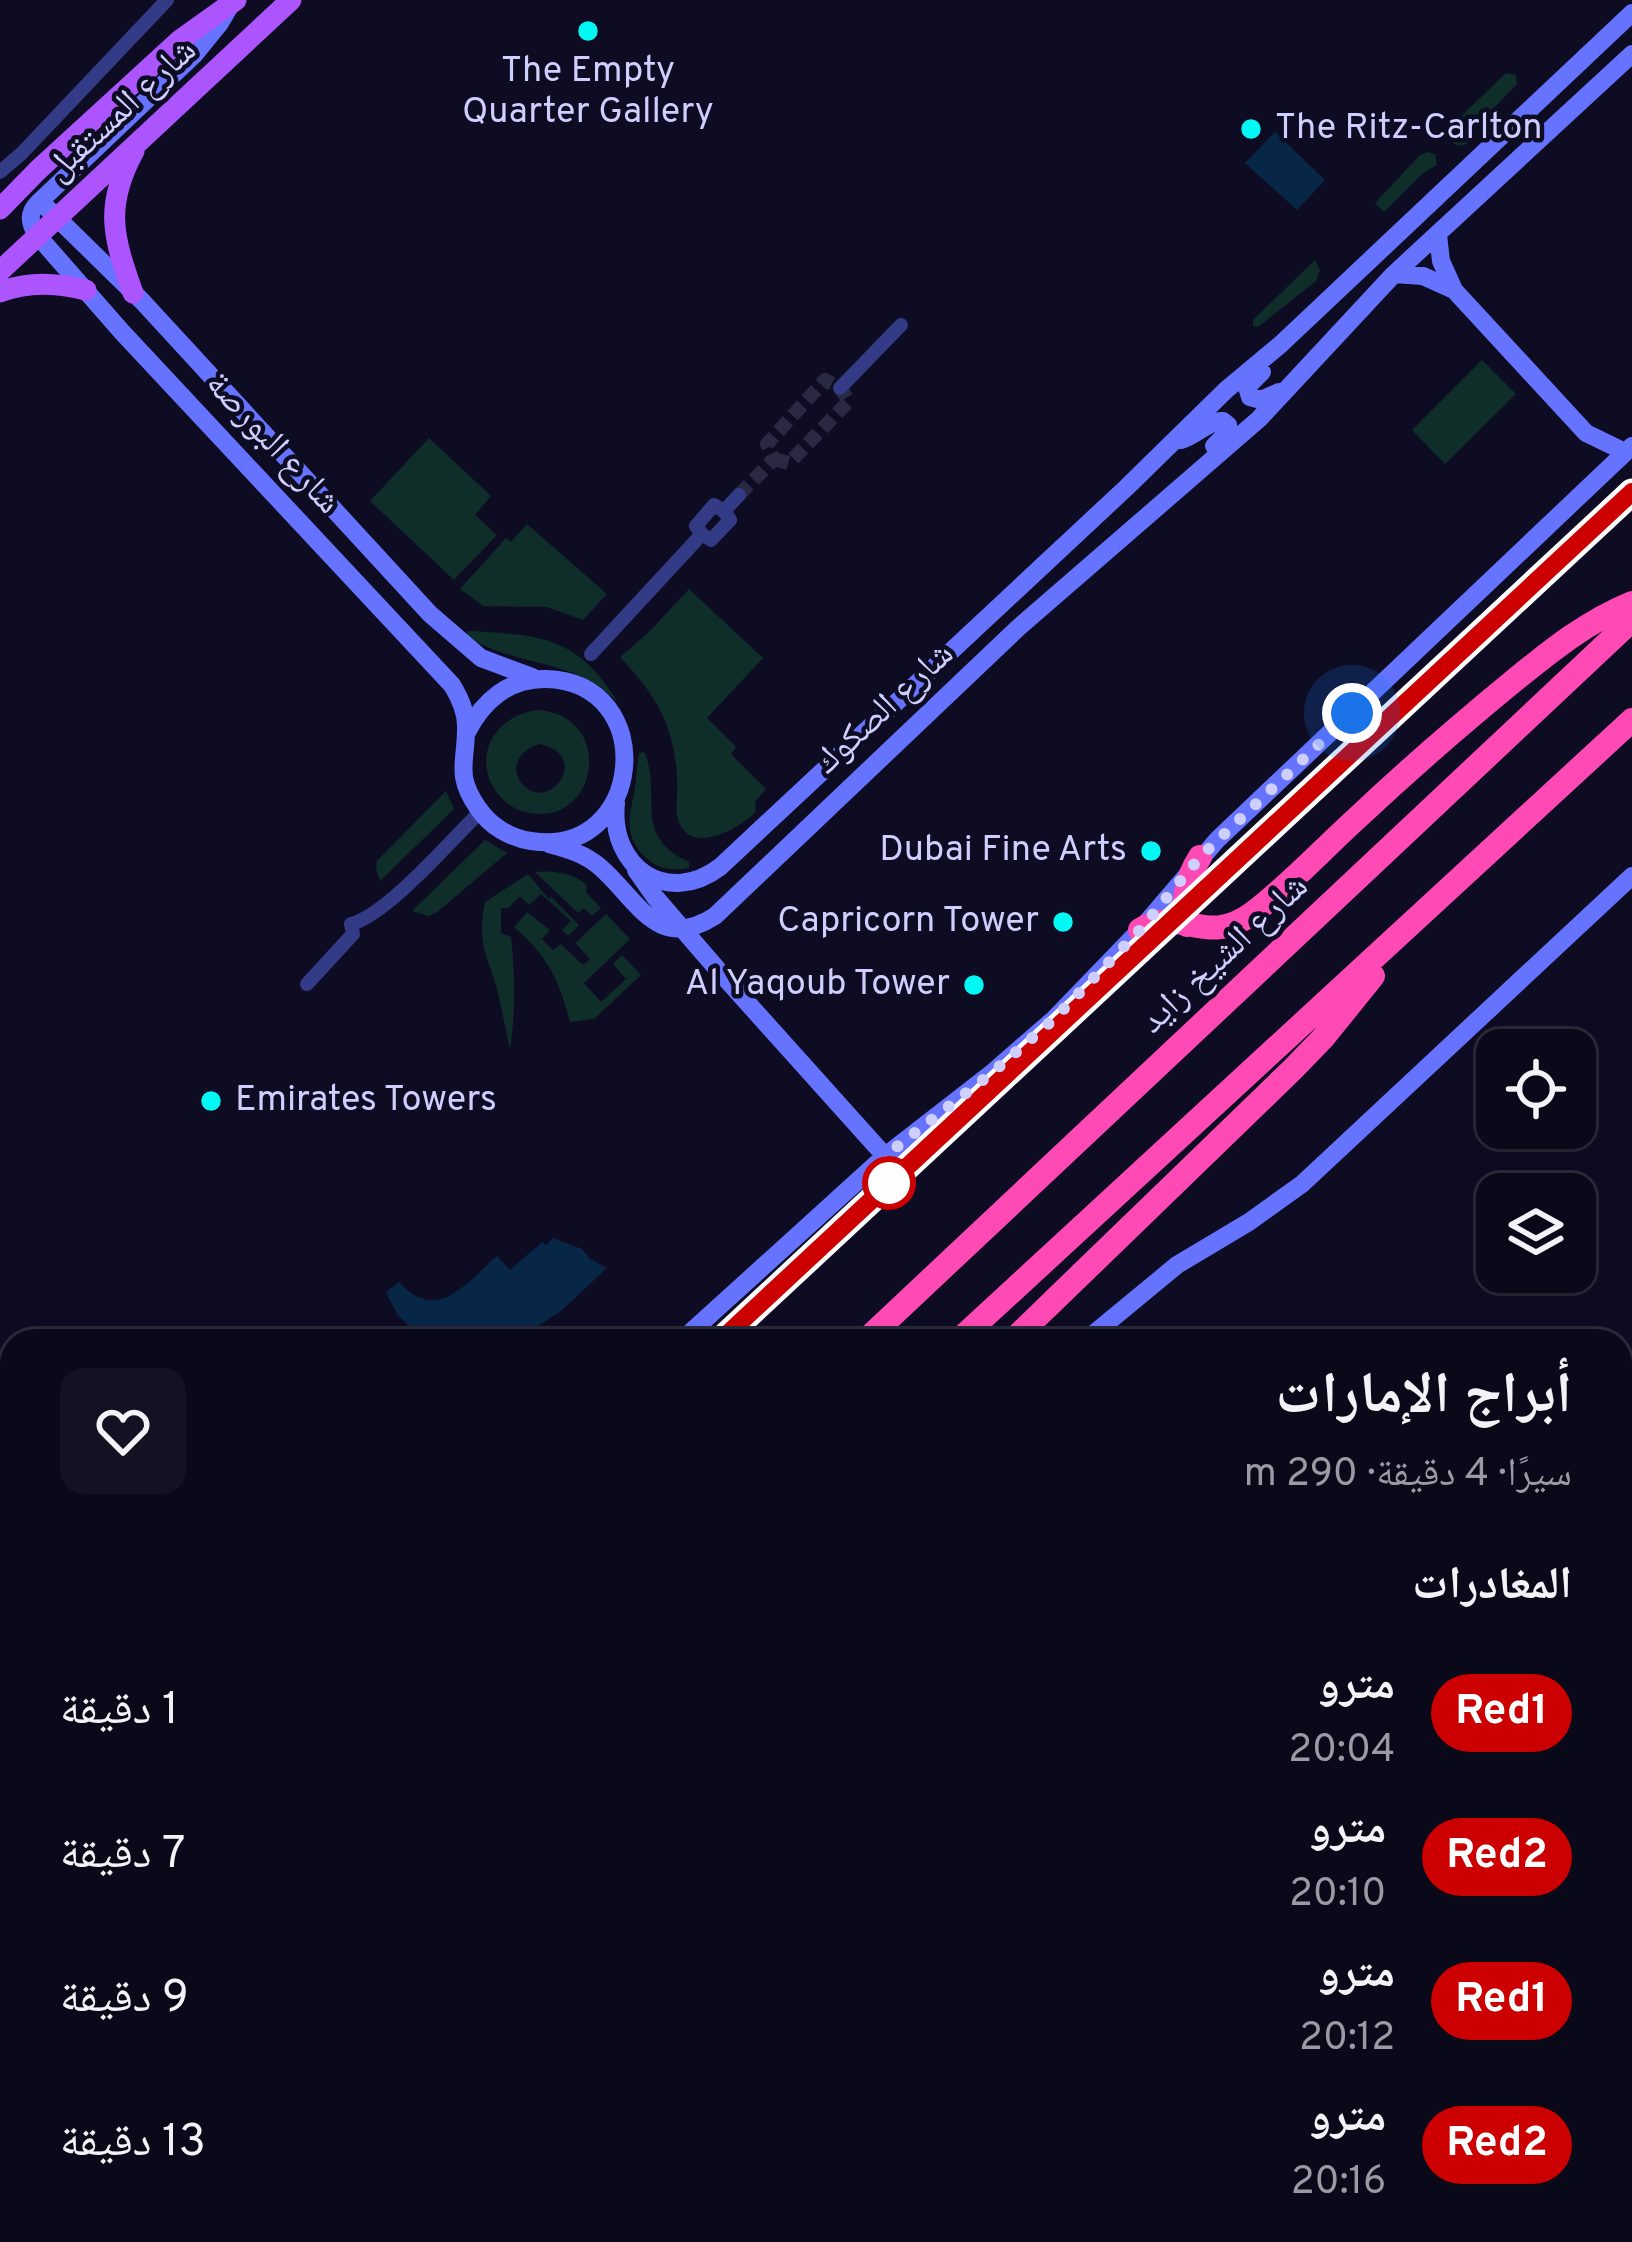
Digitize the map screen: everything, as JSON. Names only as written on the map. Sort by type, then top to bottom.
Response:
[{"type":"highway","points":[[1140,930],[1161,920],[1221,928],[1254,912],[1469,717],[1586,625],[1632,603]]},
{"type":"highway","name":"شارع الشيخ زايد","points":[[878,1329],[1632,620]]},
{"type":"highway","points":[[971,1329],[1632,721]]},
{"type":"highway","points":[[1187,925],[1184,897],[1200,857]]},
{"type":"highway","points":[[1025,1329],[1323,1038],[1397,939]]},
{"type":"main road","name":"شارع المستقبل","points":[[0,271],[291,0]]},
{"type":"main road","name":"شارع المستقبل","points":[[6,204],[180,40],[234,2]]},
{"type":"main road","points":[[134,293],[117,247],[113,220],[118,184],[142,137]]},
{"type":"main road","points":[[0,292],[37,283],[86,290]]},
{"type":"street","points":[[0,172],[166,0]]},
{"type":"street","points":[[37,235],[30,218],[38,202],[194,55],[234,2]]},
{"type":"street","points":[[1284,392],[1257,400],[1247,390],[1281,344],[1632,13]]},
{"type":"street","name":"شارع الصكوك","points":[[686,930],[724,907],[1018,628],[1258,419],[1394,274],[1632,54]]},
{"type":"street","points":[[6,204],[38,202]]},
{"type":"street","name":"شارع البورصة","points":[[38,202],[134,293],[412,597],[481,658],[537,679]]},
{"type":"street","name":"شارع البورصة","points":[[37,235],[445,676],[459,696],[467,732]]},
{"type":"street","points":[[1438,235],[1441,261],[1454,290],[1586,433],[1605,445],[1629,449]]},
{"type":"street","points":[[1394,274],[1423,276],[1454,290]]},
{"type":"street","points":[[840,388],[901,325]]},
{"type":"street","name":"شارع الصكوك","points":[[635,868],[680,883],[708,876],[720,867],[1226,390],[1281,344]]},
{"type":"street","points":[[1150,514],[1154,502],[1226,435],[1228,425],[1217,420],[1189,438],[1174,440]]},
{"type":"street","points":[[1586,433],[1598,478]]},
{"type":"street","points":[[694,1329],[885,1156],[1024,1046],[1083,991],[1200,857],[1629,449]]},
{"type":"street","points":[[591,654],[702,534],[711,540],[730,520],[724,511],[739,495]]},
{"type":"street","points":[[544,842],[587,831],[604,817],[617,799],[626,758],[616,722],[605,706],[574,684],[537,679],[494,695],[478,712],[462,753],[469,794],[480,812],[511,836],[567,848],[591,860],[650,919],[670,929],[686,930]]},
{"type":"street","points":[[617,799],[617,832],[635,868],[718,970],[885,1156]]},
{"type":"street","points":[[307,984],[353,934],[351,924],[388,903],[480,812]]},
{"type":"street","points":[[1100,1329],[1177,1265],[1302,1184],[1632,876]]},
{"type":"street","points":[[718,970],[716,935],[724,907]]},
{"type":"green space","points":[[1506,73],[1516,75],[1517,84],[1474,129],[1468,143],[1454,144],[1448,137],[1453,124]]},
{"type":"green space","points":[[1427,152],[1435,154],[1437,165],[1384,212],[1375,203]]},
{"type":"green space","points":[[1315,260],[1320,270],[1316,281],[1258,327],[1253,326],[1253,320]]},
{"type":"green space","points":[[1482,360],[1516,394],[1445,464],[1412,430]]},
{"type":"green space","points":[[429,438],[491,496],[475,515],[497,535],[454,580],[370,501]]},
{"type":"green space","points":[[527,524],[607,594],[583,620],[547,607],[483,606],[460,589],[506,538],[511,542]]},
{"type":"green space","points":[[689,589],[763,658],[707,718],[736,747],[731,754],[766,789],[748,819],[727,832],[703,838],[684,830],[678,819],[676,767],[667,726],[653,698],[620,657]]},
{"type":"green space","points":[[469,631],[555,643],[588,664],[618,703],[584,678],[484,646],[465,635]]},
{"type":"green space","points":[[538,710],[563,717],[580,731],[588,750],[582,790],[569,805],[550,813],[525,812],[509,805],[494,788],[487,770],[486,757],[495,734],[525,713]],"holes":[[[540,744],[564,760],[560,781],[541,793],[530,791],[517,774],[520,757]]]},
{"type":"green space","points":[[642,752],[649,770],[655,828],[660,840],[689,862],[689,868],[654,864],[633,841],[630,818]]},
{"type":"green space","points":[[446,791],[454,809],[380,881],[377,861]]},
{"type":"green space","points":[[485,840],[507,853],[436,913],[428,916],[412,911]]},
{"type":"green space","points":[[535,872],[576,878],[587,885],[586,892],[601,908],[592,916],[584,908],[578,913]]},
{"type":"green space","points":[[528,874],[579,925],[568,936],[562,930],[571,921],[541,894],[529,905],[520,896],[508,908],[501,908],[501,933],[511,937],[513,965],[510,1048],[484,947],[483,916],[485,902]]},
{"type":"green space","points":[[527,912],[550,930],[542,939],[553,950],[561,944],[583,965],[590,959],[575,943],[606,914],[630,939],[584,983],[601,1002],[626,979],[613,964],[622,955],[641,975],[594,1019],[570,1022],[551,970],[514,927]]},
{"type":"water","points":[[1275,132],[1325,180],[1297,210],[1245,163]]},
{"type":"water","points":[[553,1238],[582,1249],[607,1268],[561,1311],[533,1329],[412,1329],[397,1314],[386,1292],[399,1282],[426,1300],[439,1300],[463,1287],[497,1256],[510,1270],[542,1242],[546,1245]]},
{"type":"tunnel","points":[[739,495],[774,459],[767,444],[825,380],[840,388],[849,401],[789,463],[774,459]]},
{"type":"railway","points":[[733,1329],[1632,492]]},
{"type":"metro line","name":"Red1","points":[[733,1329],[1632,492]]},
{"type":"place","name":"The Empty Quarter Gallery","points":[[588,31]]},
{"type":"place","name":"The Ritz-Carlton","points":[[1251,129]]},
{"type":"place","name":"Dubai Fine Arts","points":[[1151,851]]},
{"type":"place","name":"Capricorn Tower","points":[[1063,922]]},
{"type":"place","name":"Al Yaqoub Tower","points":[[974,985]]},
{"type":"place","name":"Emirates Towers","points":[[211,1101]]},
{"type":"route","points":[[889,1183],[885,1156],[1054,1019],[1140,930],[1217,839],[1352,713]]}]
